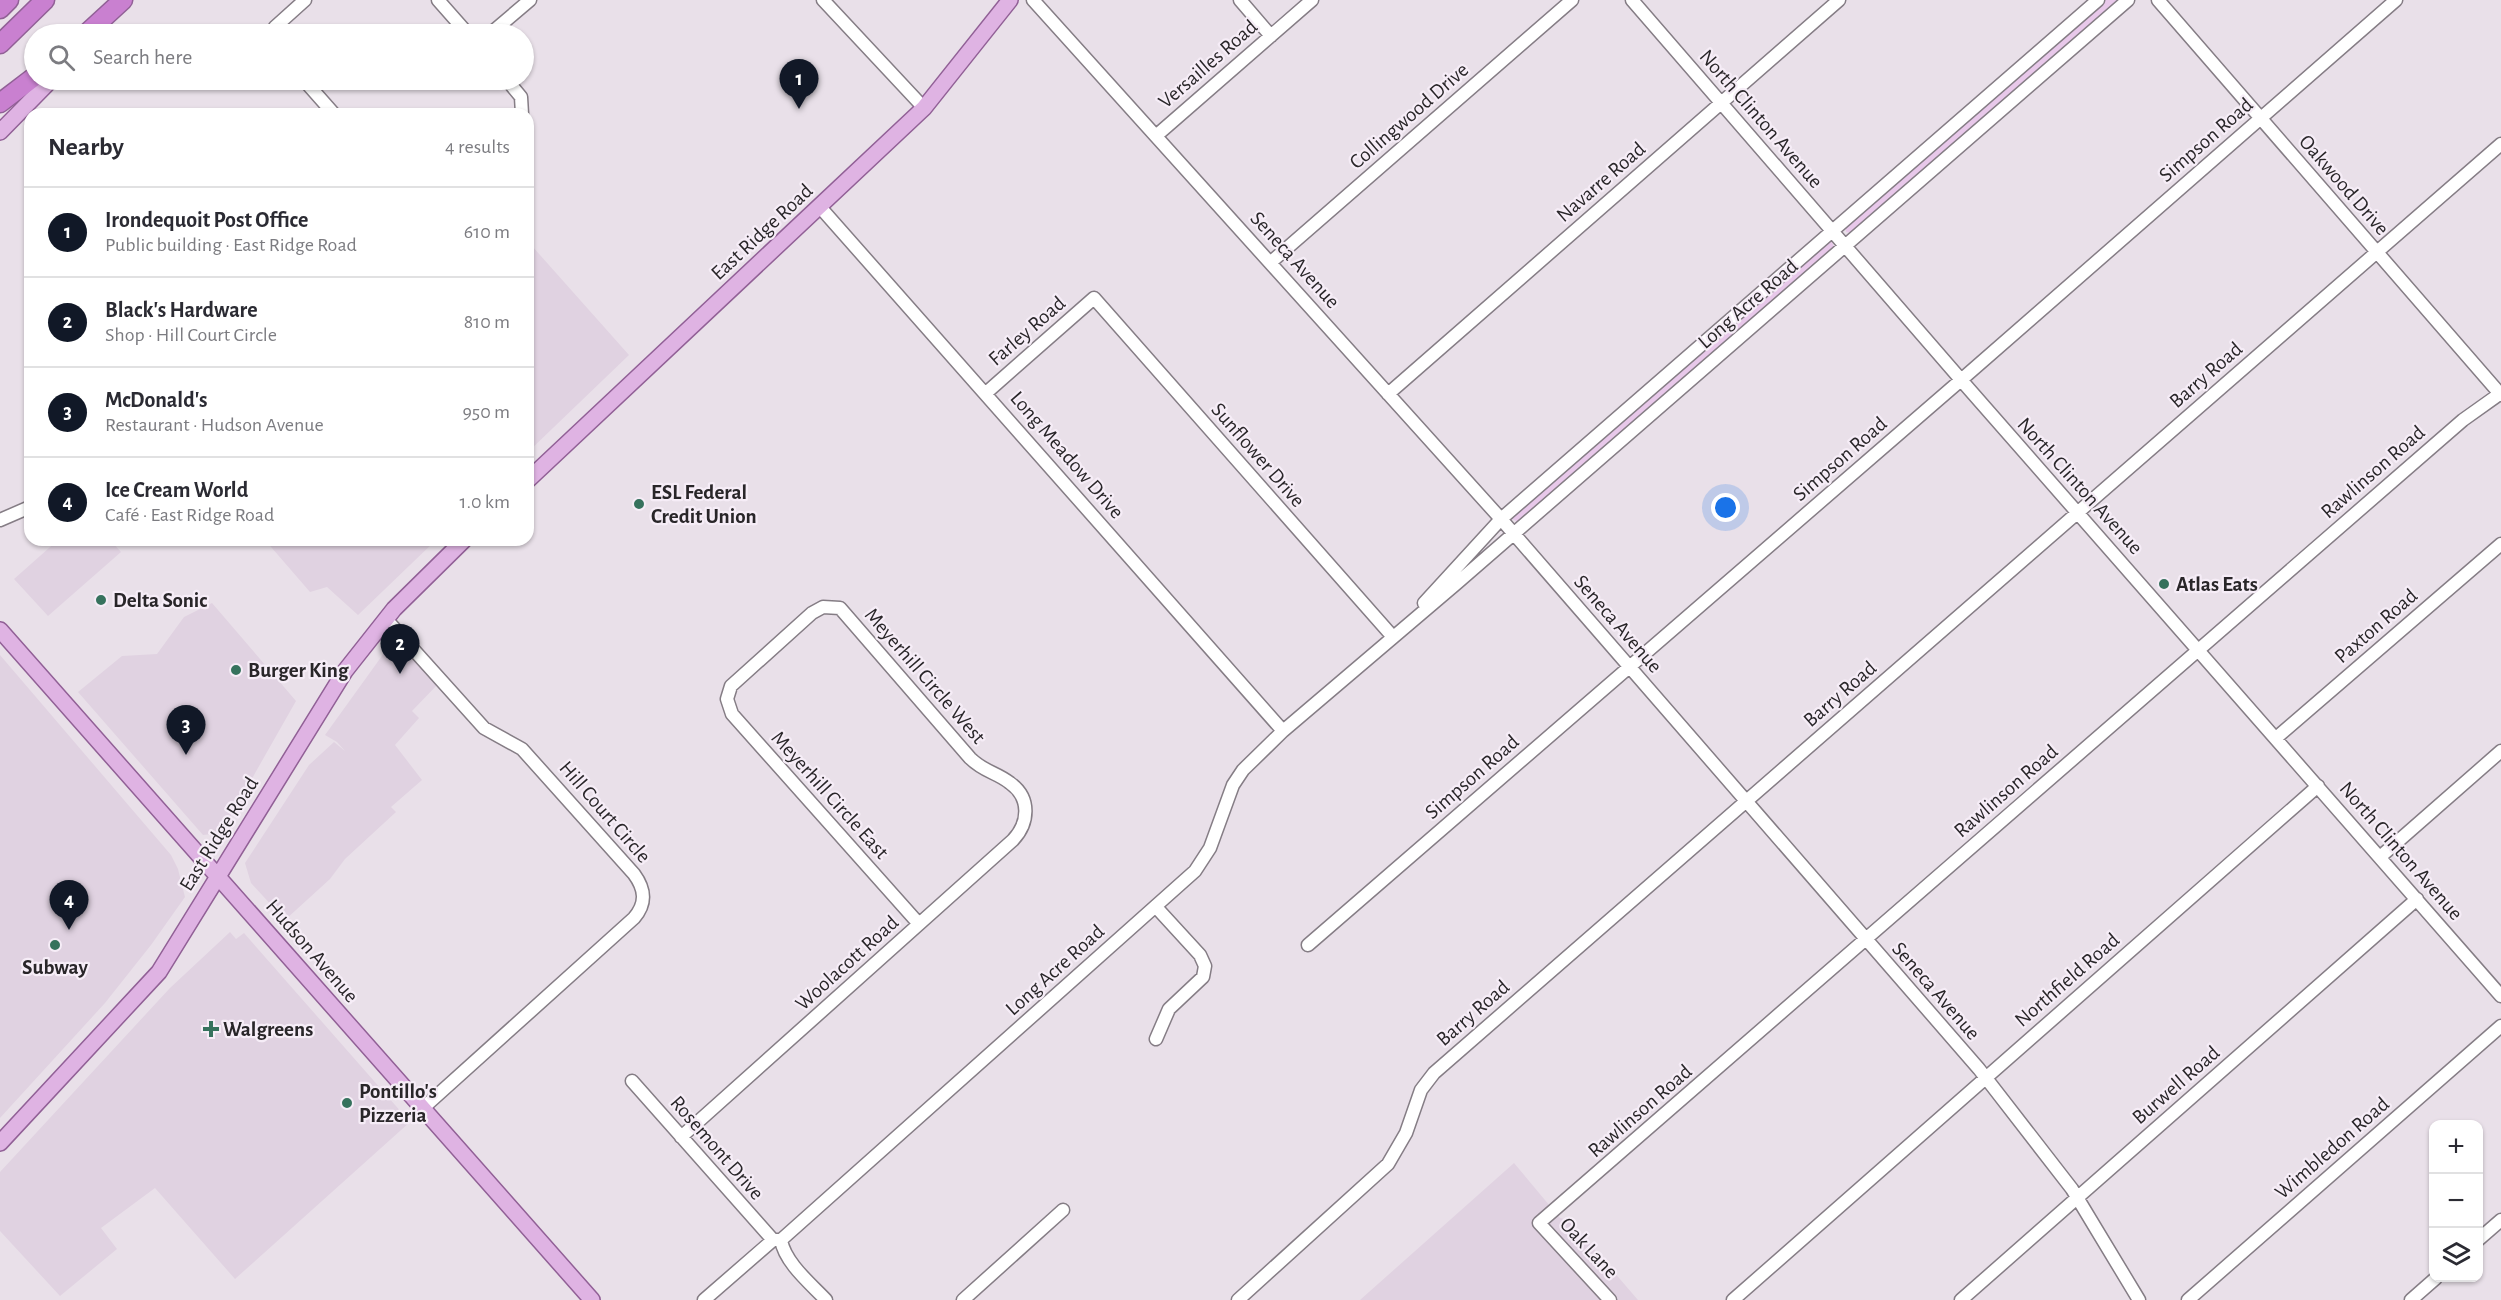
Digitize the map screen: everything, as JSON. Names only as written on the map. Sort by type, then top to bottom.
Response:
[{"type":"highway","points":[[0,9],[9,0]]},
{"type":"highway","points":[[0,44],[45,0]]},
{"type":"highway","points":[[97,24],[123,0]]},
{"type":"highway","points":[[0,103],[24,85]]},
{"type":"main road","points":[[105,24],[128,0]]},
{"type":"main road","name":"East Ridge Road","points":[[534,474],[924,108],[1010,0]]},
{"type":"main road","points":[[0,132],[41,90]]},
{"type":"main road","name":"East Ridge Road","points":[[0,1143],[154,978],[337,682],[386,619],[458,546]]},
{"type":"main road","name":"Hudson Avenue","points":[[0,630],[592,1300]]},
{"type":"street","points":[[277,24],[305,0]]},
{"type":"street","points":[[438,0],[459,24]]},
{"type":"street","points":[[502,24],[530,0]]},
{"type":"street","points":[[823,0],[924,108]]},
{"type":"street","name":"Seneca Avenue","points":[[1033,0],[1507,526],[1985,1077],[2078,1198],[2139,1300]]},
{"type":"street","points":[[1240,0],[1271,36]]},
{"type":"street","name":"Versailles Road","points":[[1156,135],[1312,0]]},
{"type":"street","name":"Collingwood Drive","points":[[1271,262],[1572,0]]},
{"type":"street","name":"North Clinton Avenue","points":[[1632,0],[1961,380],[2501,996]]},
{"type":"street","name":"Navarre Road","points":[[1388,394],[1839,0]]},
{"type":"street","name":"Long Acre Road","points":[[704,1300],[777,1240],[1195,871],[1204,859],[1233,785],[1243,770],[1283,731],[1393,637],[1507,526],[1833,231],[2098,0]]},
{"type":"street","name":"Long Acre Road","points":[[1393,637],[1507,526],[1845,245],[2127,0]]},
{"type":"street","name":"Oakwood Drive","points":[[2158,0],[2501,393]]},
{"type":"street","name":"Simpson Road","points":[[1308,945],[2396,0]]},
{"type":"street","points":[[313,90],[329,108]]},
{"type":"street","points":[[515,90],[521,97],[522,108]]},
{"type":"street","name":"Barry Road","points":[[1238,1300],[1388,1164],[1406,1133],[1421,1090],[1434,1073],[2501,144]]},
{"type":"street","name":"Long Meadow Drive","points":[[820,207],[1283,731]]},
{"type":"street","name":"Farley Road","points":[[986,393],[1094,298]]},
{"type":"street","name":"Sunflower Drive","points":[[1094,298],[1393,637]]},
{"type":"street","name":"Rawlinson Road","points":[[1539,1223],[2463,420],[2501,393]]},
{"type":"street","points":[[0,520],[24,510]]},
{"type":"street","name":"Paxton Road","points":[[2276,738],[2501,544]]},
{"type":"street","name":"Meyerhill Circle West","points":[[731,686],[812,613],[823,607],[840,608],[970,758],[981,769],[1009,782],[1016,788],[1026,812]]},
{"type":"street","name":"Hill Court Circle","points":[[386,619],[484,728],[514,742],[556,784],[634,874],[642,885],[644,895],[640,910],[634,918],[422,1109]]},
{"type":"street","name":"Meyerhill Circle East","points":[[731,686],[727,699],[732,714],[919,924]]},
{"type":"street","points":[[2380,857],[2501,751]]},
{"type":"street","name":"Northfield Road","points":[[1733,1300],[2318,786]]},
{"type":"street","name":"Woolacott Road","points":[[681,1137],[1013,840],[1024,826],[1026,812]]},
{"type":"street","name":"Burwell Road","points":[[1961,1300],[2417,899]]},
{"type":"street","points":[[1156,907],[1200,955],[1205,966],[1203,976],[1169,1009],[1156,1039]]},
{"type":"street","name":"Wimbledon Road","points":[[2188,1300],[2501,1026]]},
{"type":"street","name":"Rosemont Drive","points":[[632,1081],[777,1240],[790,1259],[826,1300]]},
{"type":"street","points":[[963,1300],[1063,1210]]},
{"type":"street","points":[[2483,1236],[2501,1221]]},
{"type":"street","name":"Oak Lane","points":[[1539,1223],[1610,1300]]},
{"type":"street","points":[[2411,1300],[2431,1282]]},
{"type":"shaded area","points":[[2105,0],[2120,0],[1852,233],[1846,232],[1846,226]]},
{"type":"shaded area","points":[[1832,242],[1834,247],[1519,522],[1512,519],[1826,243]]},
{"type":"shaded area","points":[[534,248],[629,355],[534,446]]},
{"type":"shaded area","points":[[51,546],[116,546],[121,552],[48,616],[14,579]]},
{"type":"shaded area","points":[[270,546],[430,546],[358,615],[327,587],[310,592]]},
{"type":"shaded area","points":[[212,603],[296,701],[221,833],[203,835],[78,692],[122,656],[157,654],[184,617]]},
{"type":"shaded area","points":[[392,642],[439,683],[412,711],[419,718],[395,745],[422,780],[391,807],[396,812],[345,859],[330,879],[285,920],[251,883],[245,863],[309,765],[334,742],[345,751],[337,742],[325,735]]},
{"type":"shaded area","points":[[0,655],[171,855],[178,869],[185,897],[105,1003],[0,1118]]},
{"type":"shaded area","points":[[230,932],[236,939],[244,933],[410,1122],[235,1279],[155,1188],[101,1228],[117,1249],[60,1296],[0,1231],[0,1172],[170,988]]},
{"type":"shaded area","points":[[1514,1163],[1560,1218],[1569,1220],[1638,1300],[1360,1300]]},
{"type":"place","name":"Irondequoit Post Office","points":[[799,109]]},
{"type":"place","name":"ESL Federal Credit Union","points":[[639,504]]},
{"type":"place","name":"Atlas Eats","points":[[2164,584]]},
{"type":"place","name":"Delta Sonic","points":[[101,600]]},
{"type":"place","name":"Burger King","points":[[236,670]]},
{"type":"place","name":"Black's Hardware","points":[[400,674]]},
{"type":"place","name":"McDonald's","points":[[186,755]]},
{"type":"place","name":"Ice Cream World","points":[[69,930]]},
{"type":"place","name":"Subway","points":[[55,945]]},
{"type":"place","name":"Walgreens","points":[[211,1029]]},
{"type":"place","name":"Pontillo's Pizzeria","points":[[347,1103]]}]
